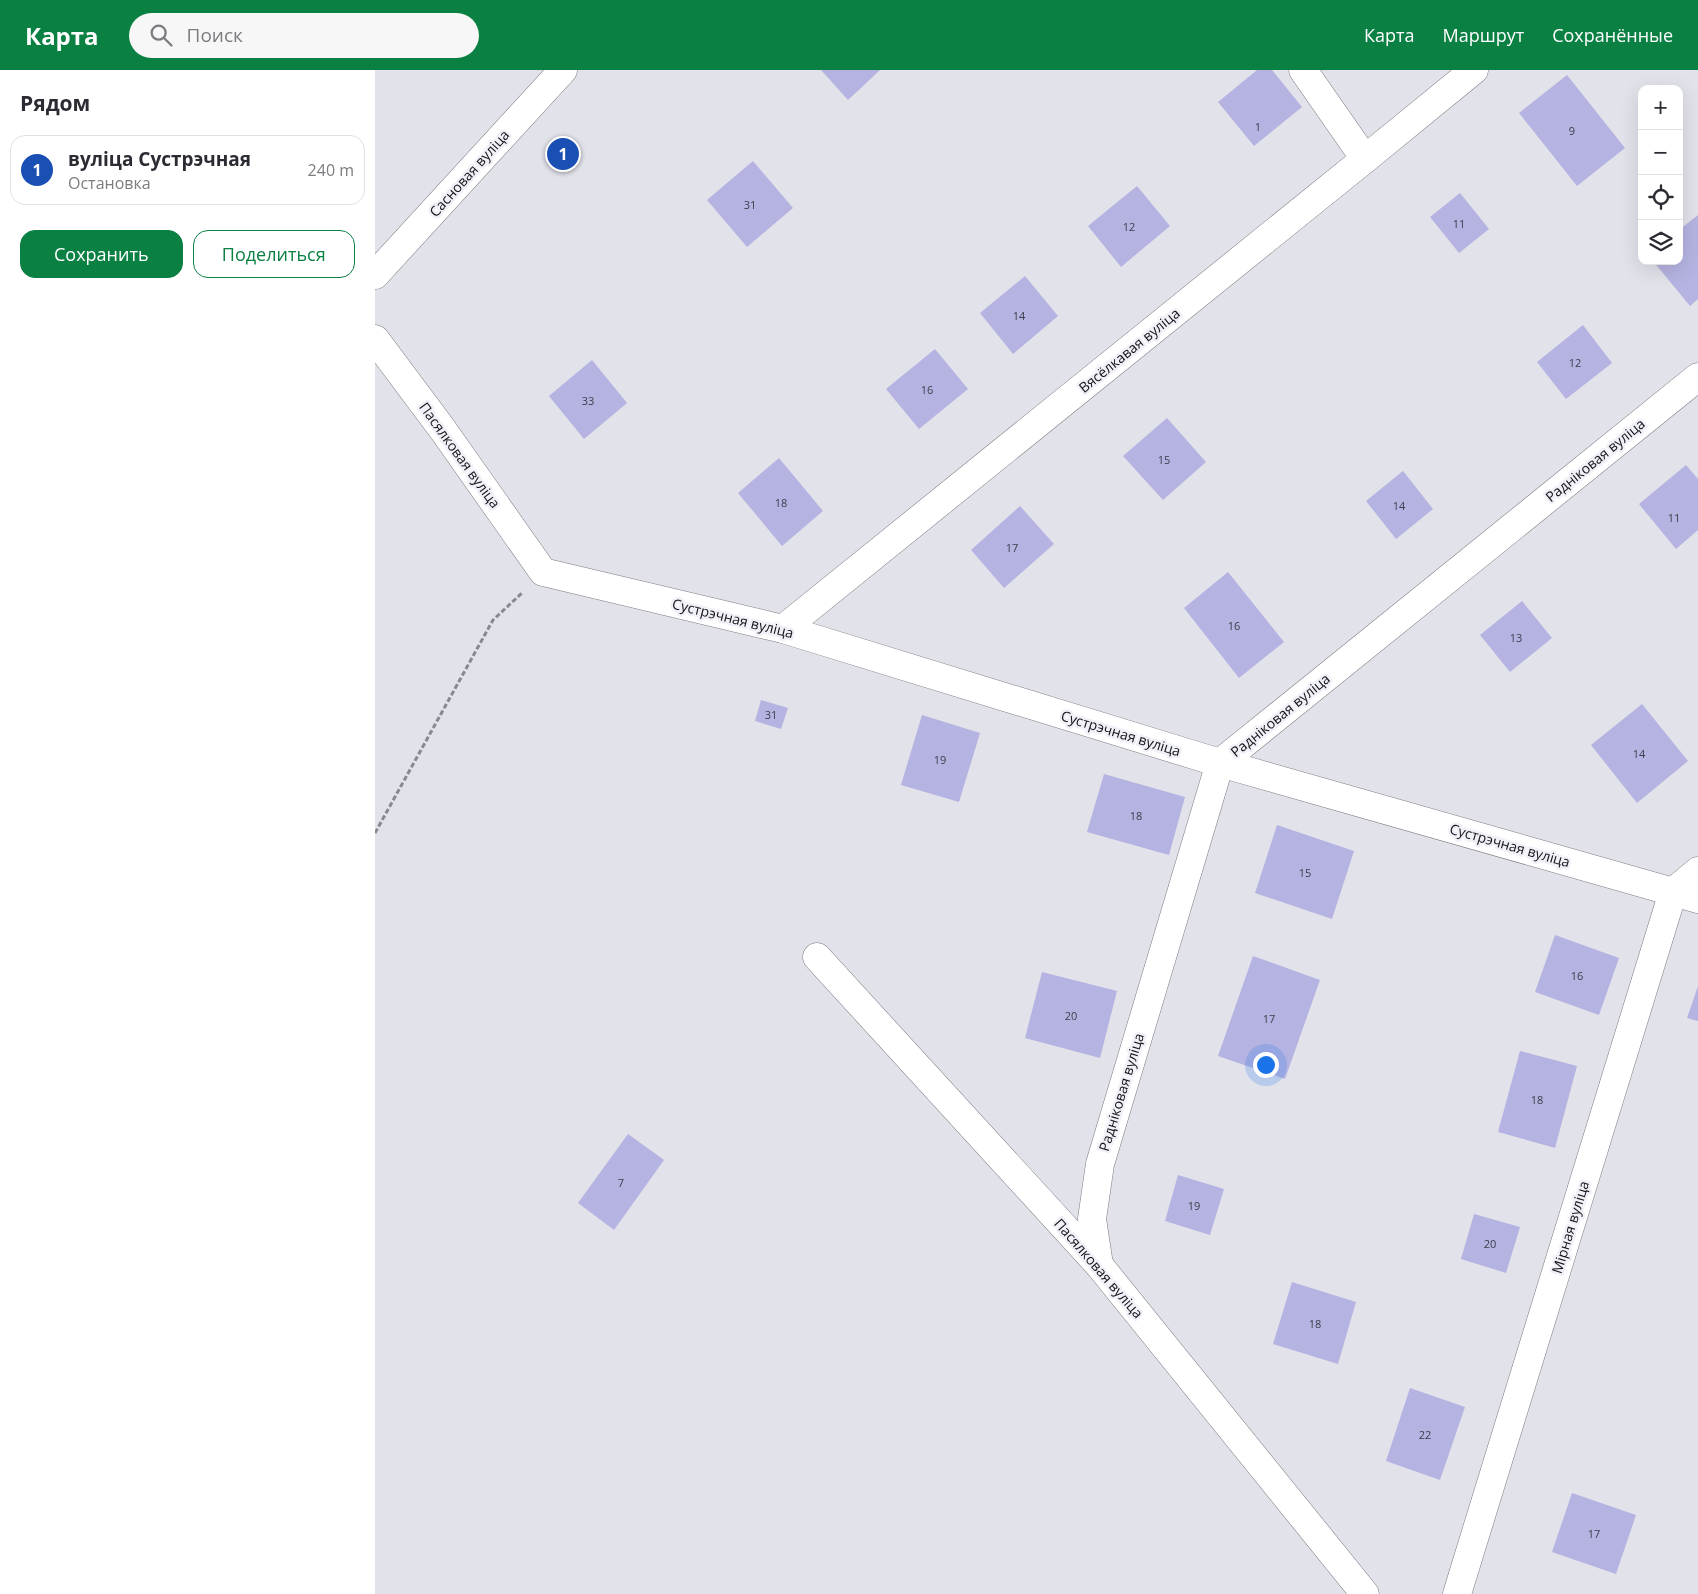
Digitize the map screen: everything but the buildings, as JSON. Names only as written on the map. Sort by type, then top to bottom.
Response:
[{"type":"street","name":"Сасновая вуліца","points":[[375,276],[563,70]]},
{"type":"street","points":[[1303,70],[1365,159]]},
{"type":"street","name":"Вясёлкавая вуліца","points":[[783,629],[1474,70]]},
{"type":"street","name":"Пасялковая вуліца","points":[[375,339],[443,430],[543,572]]},
{"type":"street","name":"Радніковая вуліца","points":[[1099,1265],[1092,1219],[1100,1164],[1220,763],[1698,376]]},
{"type":"street","name":"Сустрэчная вуліца","points":[[543,572],[783,629],[1220,763],[1685,895]]},
{"type":"street","points":[[1685,895],[1698,871]]},
{"type":"street","name":"Мірная вуліца","points":[[1457,1594],[1685,895]]},
{"type":"street","name":"Пасялковая вуліца","points":[[817,957],[1099,1265],[1365,1594]]},
{"type":"path","points":[[375,833],[493,620],[543,572]]},
{"type":"place","name":"вуліца Сустрэчная","points":[[563,154]]}]
